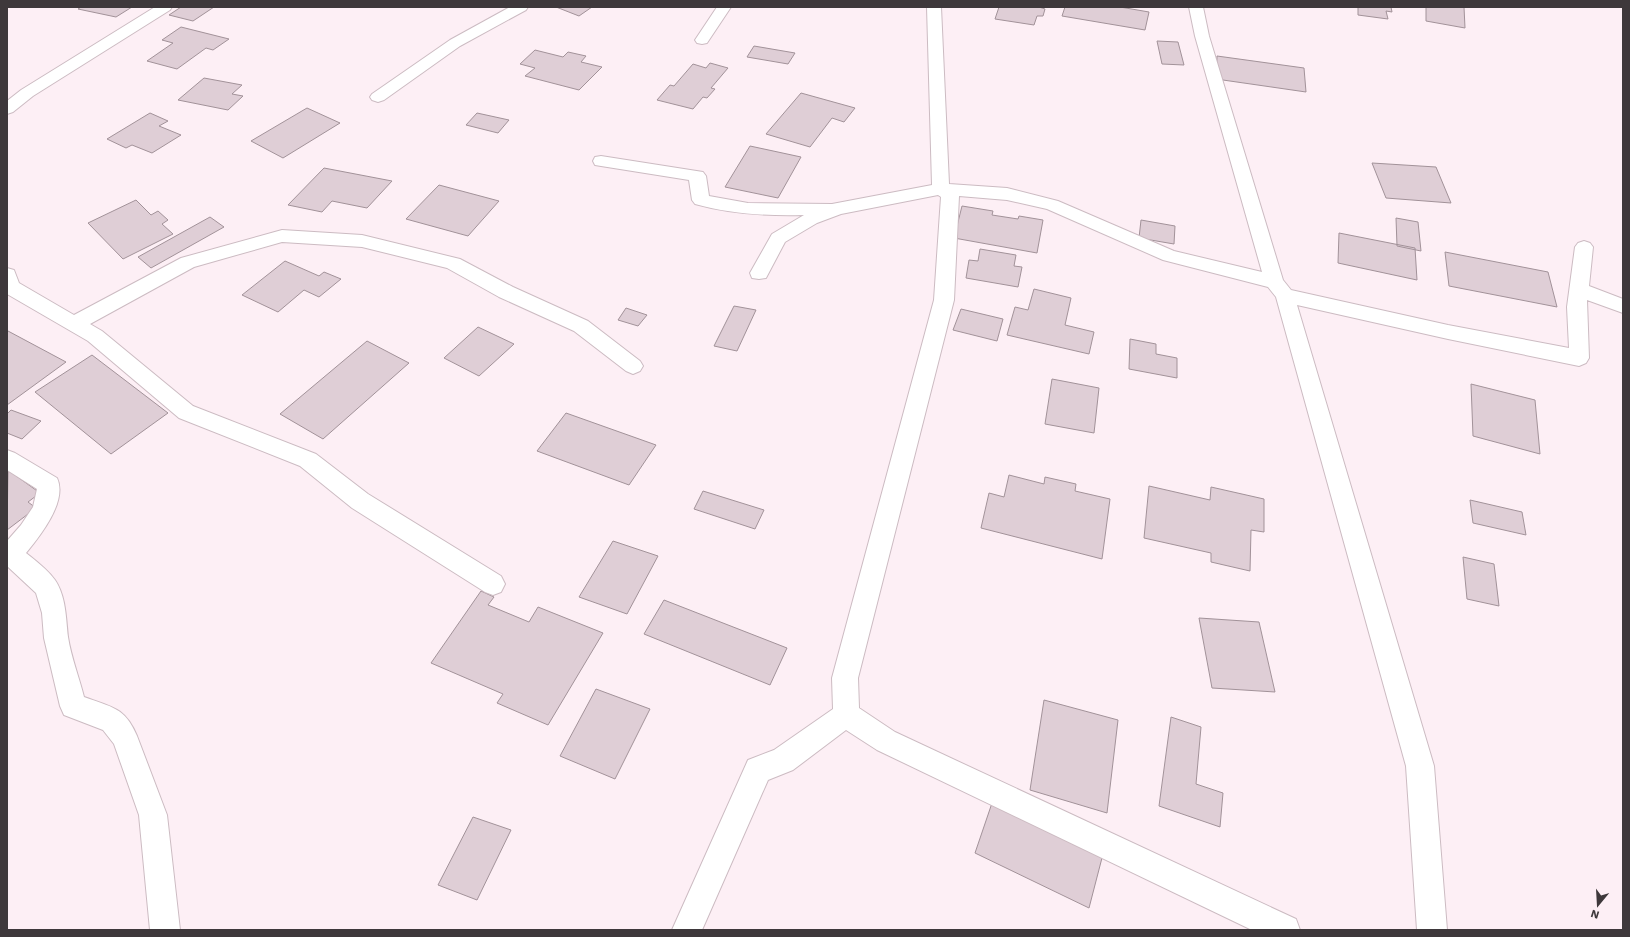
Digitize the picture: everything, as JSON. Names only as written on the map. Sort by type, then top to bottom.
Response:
[{"type":"street","points":[[7,109],[27,93],[166,7]]},
{"type":"street","points":[[378,97],[455,43],[521,7]]},
{"type":"street","points":[[702,40],[724,7]]},
{"type":"street","points":[[934,7],[941,189]]},
{"type":"street","points":[[1196,7],[1202,36],[1279,289],[1420,766],[1432,930]]},
{"type":"street","points":[[601,161],[697,176],[701,200],[724,207],[767,210],[837,209],[941,189],[1007,194],[1052,205],[1169,256],[1279,289],[1448,332],[1579,358],[1577,307],[1584,247]]},
{"type":"street","points":[[846,715],[845,678],[944,300],[950,195],[941,189]]},
{"type":"street","points":[[759,273],[778,238],[812,219],[837,209]]},
{"type":"street","points":[[73,324],[188,262],[282,236],[362,241],[453,263],[506,292],[581,326],[633,366]]},
{"type":"street","points":[[7,276],[10,287],[95,336],[186,412],[308,460],[360,501],[493,584]]},
{"type":"street","points":[[1579,290],[1623,306]]},
{"type":"street","points":[[7,459],[49,485],[44,510],[29,532],[10,554],[35,575],[47,588],[54,613],[56,638],[73,706],[112,720],[124,736],[153,815],[165,930]]},
{"type":"street","points":[[687,930],[758,770],[783,760],[846,715]]},
{"type":"street","points":[[846,715],[886,741],[1285,930]]},
{"type":"building","points":[[81,7],[132,7],[116,17],[78,9]]},
{"type":"building","points":[[181,7],[214,7],[193,21],[169,15]]},
{"type":"building","points":[[556,7],[592,7],[579,16]]},
{"type":"building","points":[[999,7],[1039,7],[1045,9],[1043,16],[1037,16],[1034,25],[995,19]]},
{"type":"building","points":[[1065,7],[1120,7],[1149,12],[1145,30],[1062,16]]},
{"type":"building","points":[[1358,7],[1391,7],[1392,12],[1386,11],[1388,19],[1358,15]]},
{"type":"building","points":[[1426,7],[1464,7],[1465,28],[1426,21]]},
{"type":"building","points":[[181,27],[229,39],[213,50],[206,48],[177,69],[147,61],[173,43],[162,40]]},
{"type":"building","points":[[1157,41],[1178,42],[1184,65],[1162,64]]},
{"type":"building","points":[[754,46],[795,53],[788,64],[747,57]]},
{"type":"building","points":[[535,50],[563,57],[568,52],[586,56],[581,62],[602,67],[579,90],[525,76],[535,68],[520,64]]},
{"type":"building","points":[[1217,56],[1304,68],[1306,92],[1216,79]]},
{"type":"building","points":[[710,63],[728,68],[711,88],[715,89],[707,98],[703,97],[693,109],[657,100],[670,85],[674,86],[693,64],[706,68]]},
{"type":"building","points":[[204,78],[242,85],[232,94],[243,96],[228,110],[178,100]]},
{"type":"building","points":[[801,93],[855,108],[844,122],[832,118],[810,147],[766,134]]},
{"type":"building","points":[[307,108],[340,123],[283,158],[251,141]]},
{"type":"building","points":[[150,113],[168,121],[159,126],[181,135],[152,153],[132,145],[126,148],[107,139]]},
{"type":"building","points":[[477,113],[509,120],[498,133],[466,125]]},
{"type":"building","points":[[750,146],[801,157],[778,198],[725,187]]},
{"type":"building","points":[[1372,163],[1436,167],[1451,203],[1386,198]]},
{"type":"building","points":[[324,168],[392,181],[367,208],[332,201],[322,212],[288,205]]},
{"type":"building","points":[[439,185],[499,201],[468,236],[406,219]]},
{"type":"building","points":[[136,200],[151,215],[158,211],[168,220],[162,224],[173,234],[123,259],[88,223]]},
{"type":"building","points":[[962,206],[993,211],[992,215],[1018,219],[1019,216],[1043,220],[1037,253],[954,238]]},
{"type":"building","points":[[210,217],[224,227],[151,268],[138,257]]},
{"type":"building","points":[[1396,218],[1418,222],[1421,251],[1397,246]]},
{"type":"building","points":[[1141,220],[1175,226],[1174,244],[1139,238]]},
{"type":"building","points":[[1339,233],[1415,248],[1417,280],[1338,263]]},
{"type":"building","points":[[980,249],[1016,255],[1014,266],[1022,267],[1018,287],[966,278],[969,260],[978,261]]},
{"type":"building","points":[[1445,252],[1548,272],[1557,307],[1449,286]]},
{"type":"building","points":[[285,261],[319,276],[324,272],[341,279],[319,297],[304,290],[278,312],[242,295]]},
{"type":"building","points":[[1034,289],[1071,298],[1065,325],[1094,332],[1089,354],[1007,335],[1015,307],[1028,310]]},
{"type":"building","points":[[734,306],[756,310],[737,351],[714,346]]},
{"type":"building","points":[[626,308],[647,315],[638,326],[618,320]]},
{"type":"building","points":[[961,309],[1003,319],[997,341],[953,330]]},
{"type":"building","points":[[478,327],[514,344],[479,376],[444,358]]},
{"type":"building","points":[[8,331],[66,362],[7,405],[7,332]]},
{"type":"building","points":[[1130,339],[1156,344],[1156,354],[1177,358],[1177,378],[1129,369]]},
{"type":"building","points":[[367,341],[409,363],[323,439],[280,414]]},
{"type":"building","points":[[92,355],[168,413],[111,454],[35,392]]},
{"type":"building","points":[[1052,379],[1099,388],[1094,433],[1045,424]]},
{"type":"building","points":[[1471,384],[1535,400],[1540,454],[1473,436]]},
{"type":"building","points":[[11,410],[41,421],[22,439],[7,433],[7,414]]},
{"type":"building","points":[[566,413],[656,445],[629,485],[537,451]]},
{"type":"building","points":[[8,470],[40,493],[28,502],[36,508],[7,530]]},
{"type":"building","points":[[1009,475],[1044,484],[1045,477],[1076,484],[1075,491],[1110,499],[1102,559],[981,528],[989,493],[1004,497]]},
{"type":"building","points":[[1149,486],[1210,500],[1211,487],[1264,499],[1264,532],[1251,530],[1250,571],[1211,562],[1211,553],[1144,538]]},
{"type":"building","points":[[703,491],[764,510],[755,529],[694,509]]},
{"type":"building","points":[[1470,500],[1522,512],[1526,535],[1473,523]]},
{"type":"building","points":[[613,541],[658,556],[627,614],[579,597]]},
{"type":"building","points":[[1463,557],[1494,564],[1499,606],[1467,599]]},
{"type":"building","points":[[481,591],[494,597],[488,605],[529,622],[538,607],[603,633],[548,725],[497,703],[503,694],[431,663]]},
{"type":"building","points":[[664,600],[787,648],[770,685],[644,634]]},
{"type":"building","points":[[1199,618],[1259,622],[1275,692],[1212,688]]},
{"type":"building","points":[[596,689],[650,709],[615,779],[560,756]]},
{"type":"building","points":[[1044,700],[1118,720],[1107,813],[1030,790]]},
{"type":"building","points":[[1171,717],[1201,727],[1196,784],[1223,793],[1220,827],[1159,806]]},
{"type":"building","points":[[992,803],[1103,854],[1089,908],[975,853]]},
{"type":"building","points":[[473,817],[511,830],[477,900],[438,885]]}]
